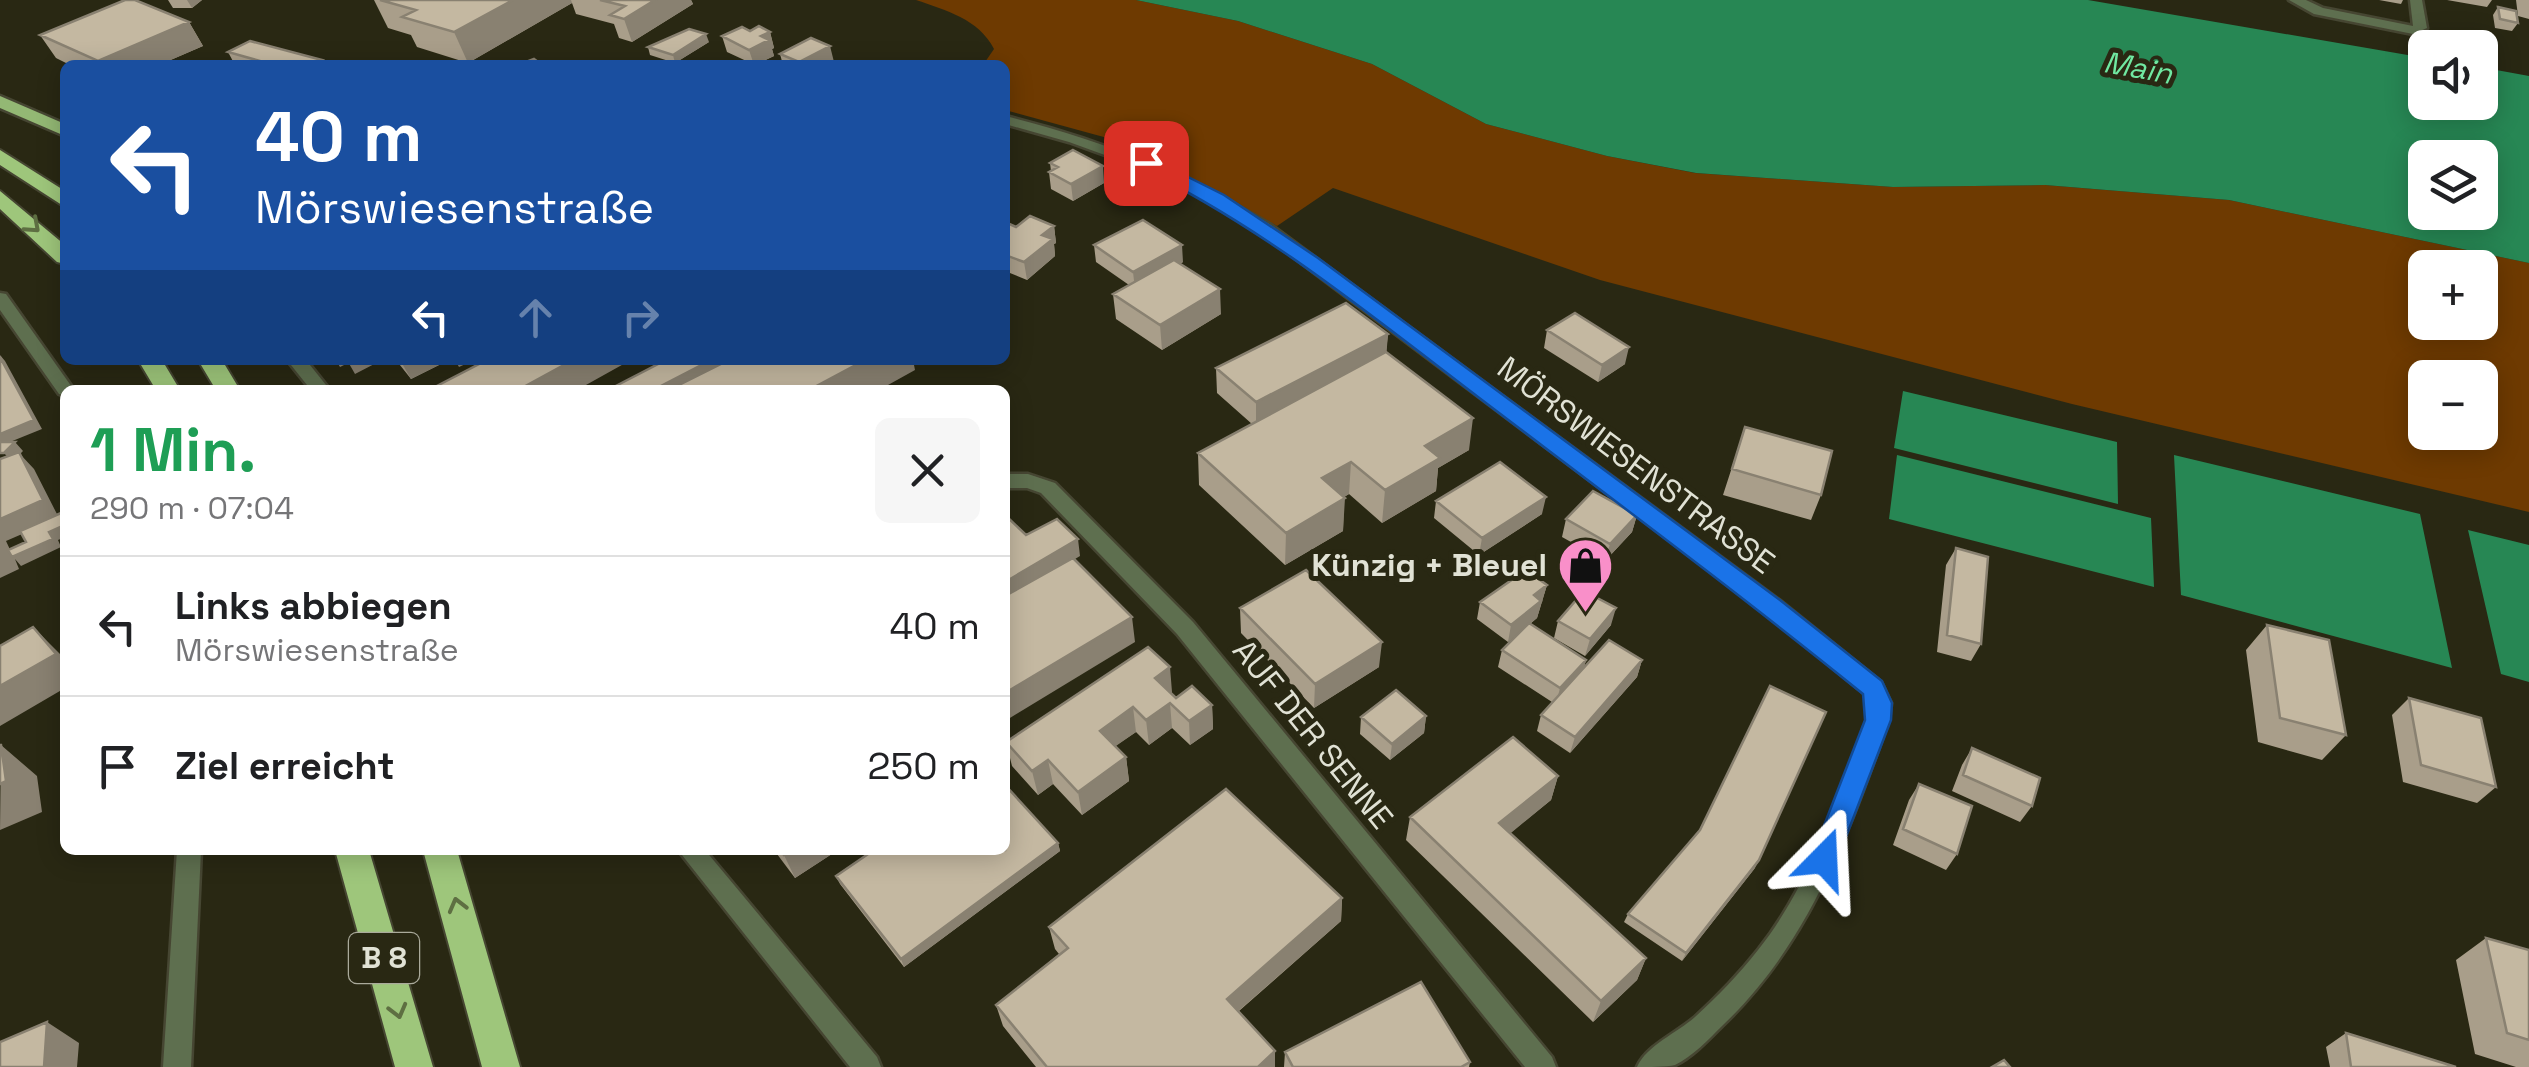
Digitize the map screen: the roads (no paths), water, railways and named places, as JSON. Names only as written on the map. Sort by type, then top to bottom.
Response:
[{"type":"highway","points":[[0,156],[60,198]]},
{"type":"highway","points":[[0,197],[60,251]]},
{"type":"highway","name":"B 8","points":[[353,855],[414,1067]]},
{"type":"highway","name":"B 8","points":[[441,855],[501,1067]]},
{"type":"main road","points":[[0,100],[60,129]]},
{"type":"street","points":[[2298,2],[2413,30],[2420,28],[2416,0]]},
{"type":"street","name":"MÖRSWIESENSTRASSE","points":[[1010,121],[1124,154],[1218,198],[1265,228],[1756,595],[1873,688],[1880,703],[1878,720],[1811,894],[1781,945],[1743,992],[1692,1038],[1651,1067]]},
{"type":"street","points":[[0,298],[61,385]]},
{"type":"street","points":[[300,365],[317,385]]},
{"type":"street","name":"AUF DER SENNE","points":[[1010,481],[1028,480],[1048,488],[1185,628],[1542,1067]]},
{"type":"street","points":[[177,1067],[189,855]]},
{"type":"street","points":[[694,855],[867,1067]]},
{"type":"water","name":"Main","points":[[1136,0],[2088,0],[2408,55],[2408,120],[2498,120],[2498,70],[2529,76],[2529,263],[2498,256],[2498,250],[2467,250],[2229,200],[2045,185],[1893,187],[1696,173],[1607,156],[1486,124],[1372,64],[1238,21]]},
{"type":"water","points":[[1903,391],[2117,442],[2118,504],[1894,448]]},
{"type":"water","points":[[1897,455],[2151,518],[2154,587],[1889,519]]},
{"type":"water","points":[[2174,455],[2420,514],[2452,668],[2181,595]]},
{"type":"water","points":[[2468,530],[2529,545],[2529,682],[2501,674]]},
{"type":"place","name":"Künzig + Bleuel","points":[[1586,614]]}]
